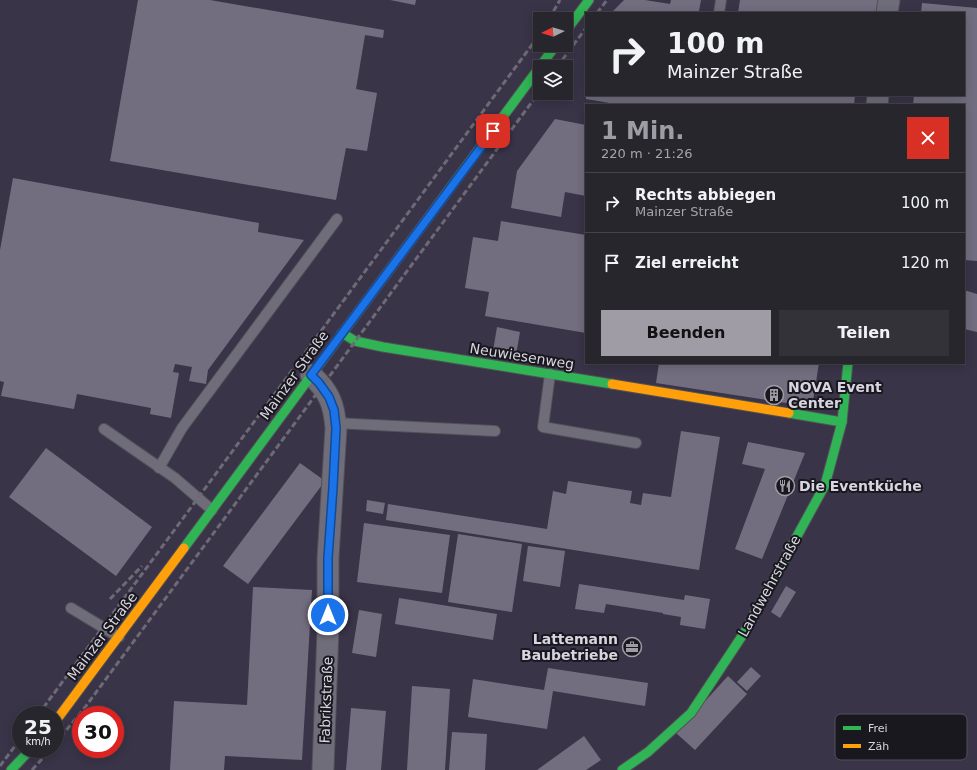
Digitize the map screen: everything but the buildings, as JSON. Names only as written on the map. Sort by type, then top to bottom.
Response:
[{"type":"street","points":[[574,19],[589,0]]},
{"type":"street","points":[[888,12],[889,0]]},
{"type":"street","name":"Mainzer Straße","points":[[64,710],[551,52]]},
{"type":"street","name":"Neuwiesenweg","points":[[342,333],[366,344],[842,422]]},
{"type":"street","name":"Landwehrstraße","points":[[622,770],[648,752],[691,713],[721,670],[825,485],[842,422],[848,364]]},
{"type":"street","name":"Fabrikstraße","points":[[311,375],[329,397],[334,410],[335,423],[328,558],[328,629],[323,769]]},
{"type":"street","points":[[11,770],[22,758]]},
{"type":"lane","points":[[719,12],[721,0]]},
{"type":"lane","points":[[574,19],[585,21]]},
{"type":"lane","points":[[159,468],[182,428],[337,219]]},
{"type":"lane","points":[[550,374],[543,427],[636,443]]},
{"type":"lane","points":[[335,423],[496,431]]},
{"type":"lane","points":[[104,429],[159,468],[212,510]]},
{"type":"lane","points":[[71,608],[119,637]]},
{"type":"shaded area","points":[[0,0],[977,0],[977,770],[0,770]]},
{"type":"railway","points":[[553,12],[560,0]]},
{"type":"railway","points":[[598,12],[607,0]]},
{"type":"railway","points":[[562,60],[585,29]]},
{"type":"railway","points":[[45,706],[533,43]]},
{"type":"railway","points":[[64,733],[86,706],[533,100]]},
{"type":"railway","points":[[110,599],[142,566]]},
{"type":"railway","points":[[0,766],[12,750]]},
{"type":"railway","points":[[32,770],[43,758]]},
{"type":"traffic: fast","points":[[573,22],[589,0]]},
{"type":"traffic: fast","points":[[445,195],[551,52]]},
{"type":"traffic: fast","points":[[342,333],[355,341],[383,347],[612,384]]},
{"type":"traffic: fast","points":[[184,548],[341,335]]},
{"type":"traffic: fast","points":[[622,770],[648,752],[691,713],[744,633],[825,485],[842,422],[848,364]]},
{"type":"traffic: fast","points":[[789,413],[842,422]]},
{"type":"traffic: fast","points":[[11,770],[22,758]]},
{"type":"traffic: slow","points":[[341,335],[445,195]]},
{"type":"traffic: slow","points":[[612,384],[789,413]]},
{"type":"traffic: slow","points":[[64,710],[184,548]]},
{"type":"place","name":"NOVA Event Center","points":[[774,395]]},
{"type":"place","name":"Die Eventküche","points":[[785,486]]},
{"type":"place","name":"Lattemann Baubetriebe","points":[[632,647]]},
{"type":"route","points":[[328,615],[328,558],[336,428],[334,410],[329,397],[311,375],[493,131]]}]
